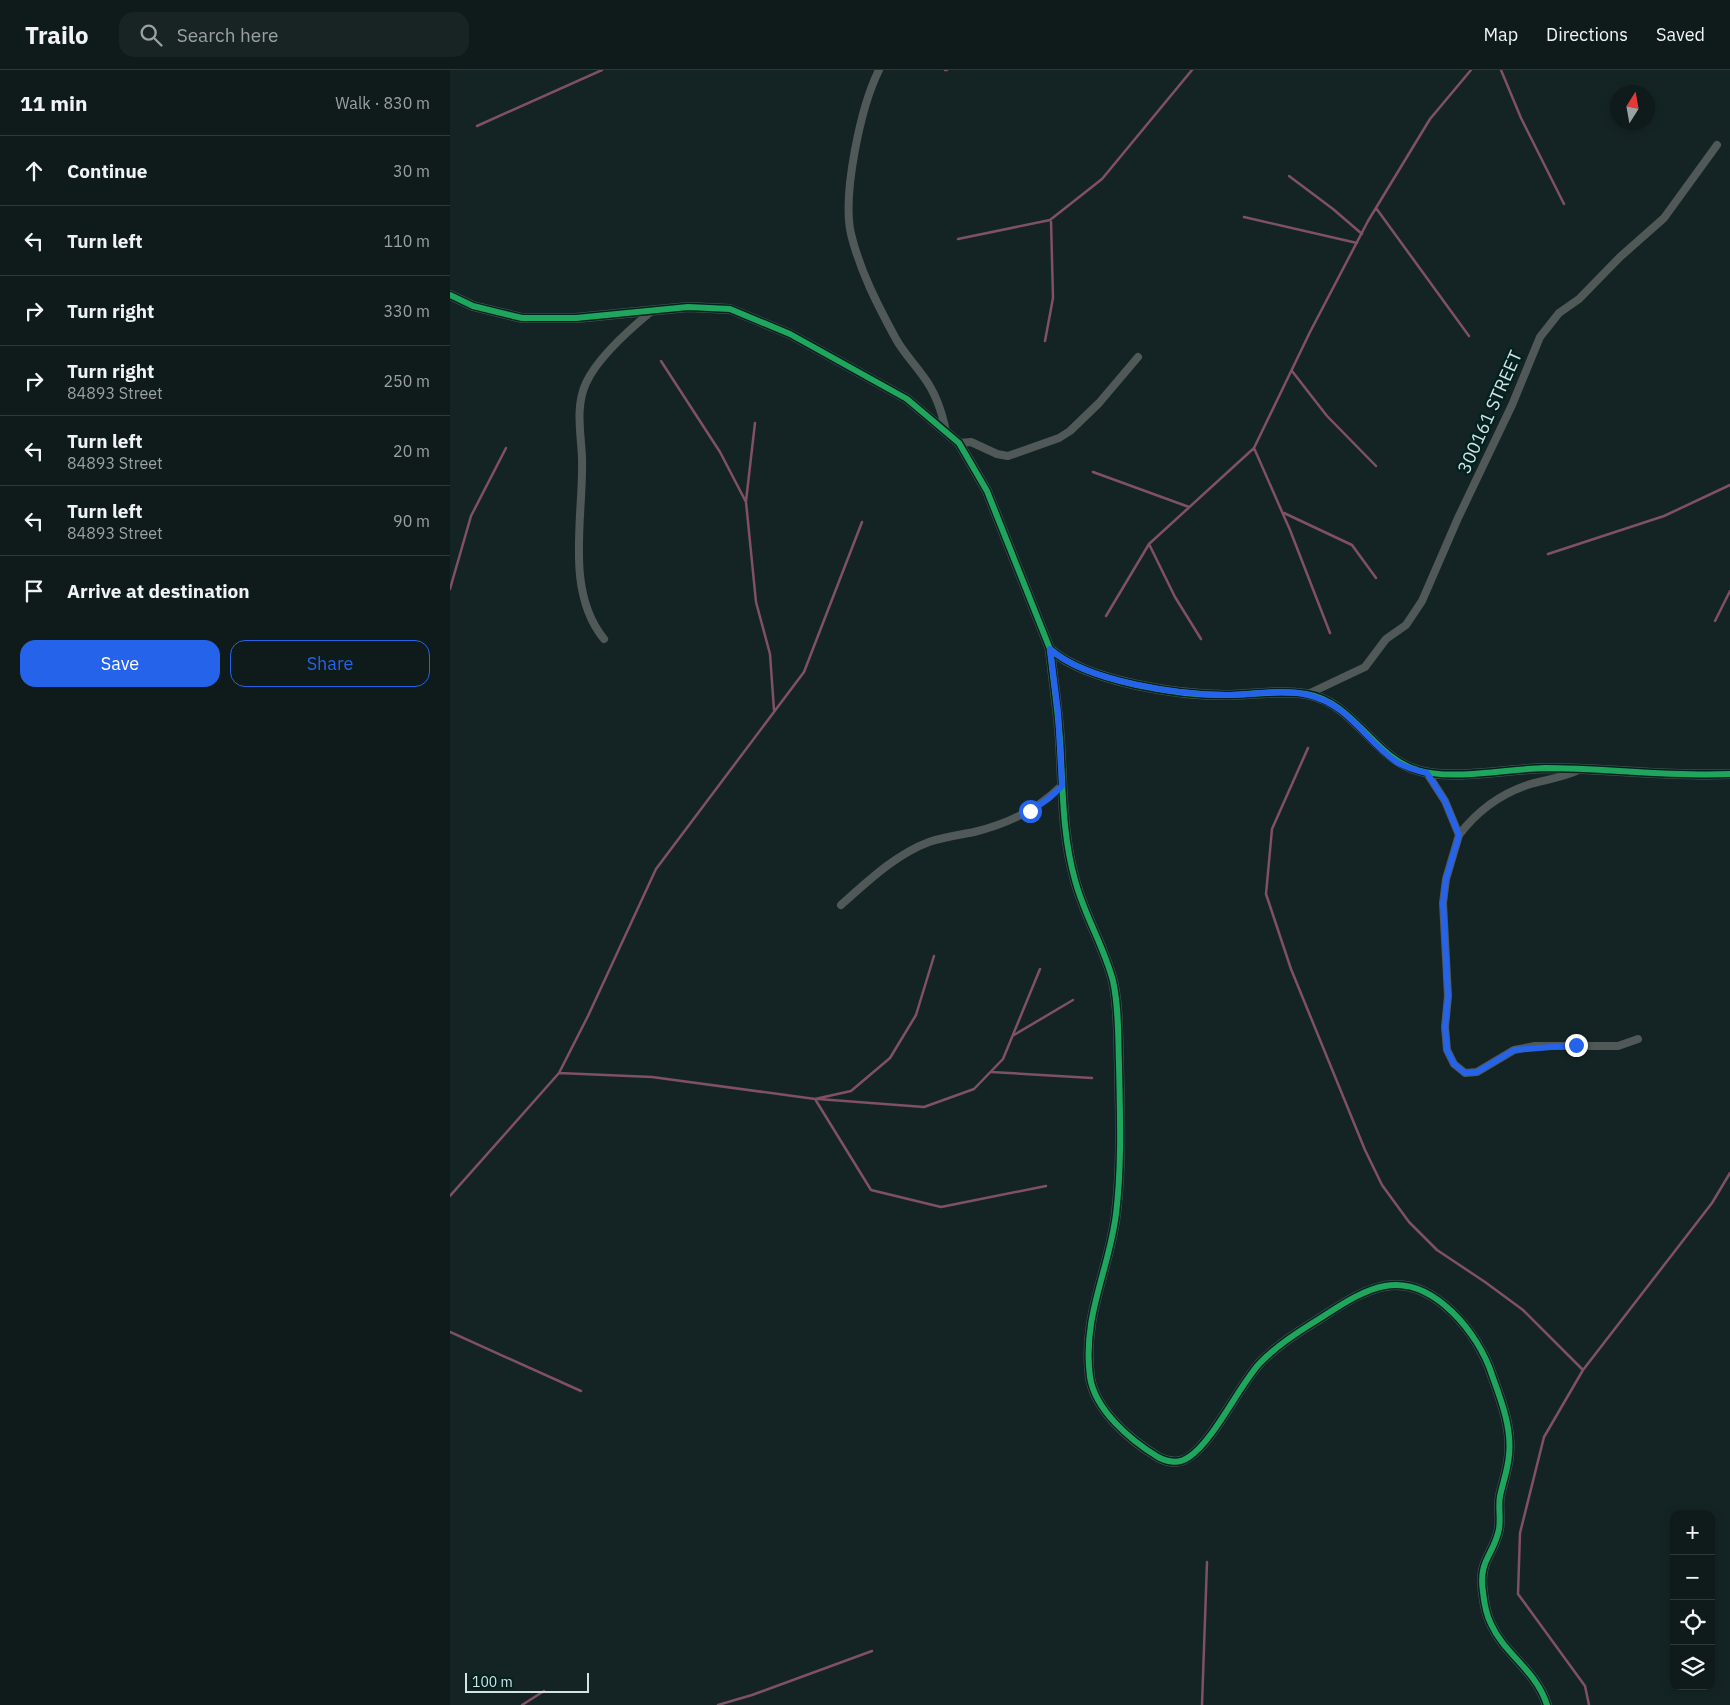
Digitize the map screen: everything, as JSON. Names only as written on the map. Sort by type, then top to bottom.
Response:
[{"type":"street","points":[[879,70],[870,89],[858,133],[850,194],[849,218],[851,234],[878,306],[897,340],[933,390],[939,404],[946,432]]},
{"type":"street","name":"300161 STREET","points":[[1308,694],[1365,667],[1386,639],[1406,625],[1422,601],[1458,518],[1512,405],[1540,337],[1559,313],[1579,299],[1620,257],[1664,218],[1717,146]]},
{"type":"street","points":[[450,295],[473,306],[522,318],[576,318],[688,307],[730,309],[764,321],[907,399],[959,443],[987,491],[1050,649],[1058,712],[1063,824],[1076,884],[1112,979],[1118,1032],[1119,1134],[1116,1212],[1112,1235],[1089,1324],[1090,1376],[1094,1392],[1101,1406],[1141,1444],[1162,1459],[1173,1462],[1186,1459],[1202,1444],[1259,1364],[1277,1347],[1343,1304],[1377,1288],[1390,1285],[1402,1286],[1444,1304],[1460,1318],[1482,1348],[1501,1402],[1510,1436],[1510,1454],[1500,1499],[1499,1529],[1481,1574],[1485,1606],[1496,1634],[1535,1679],[1542,1689],[1547,1705]]},
{"type":"street","points":[[604,639],[591,621],[578,554],[582,457],[578,430],[581,403],[586,384],[592,372],[622,338],[653,310]]},
{"type":"street","points":[[959,443],[976,443],[997,454],[1008,456],[1059,438],[1070,431],[1099,403],[1138,357]]},
{"type":"street","points":[[1050,649],[1061,658],[1085,670],[1106,677],[1169,690],[1197,694],[1308,694],[1333,704],[1354,720],[1398,763],[1427,773],[1546,768],[1730,774]]},
{"type":"street","points":[[1580,770],[1554,780],[1521,787],[1502,796],[1469,822],[1459,835],[1446,879],[1443,903],[1448,996],[1445,1027],[1447,1050],[1454,1064],[1465,1073],[1477,1072],[1514,1050],[1535,1046],[1618,1046],[1638,1039]]},
{"type":"street","points":[[1427,773],[1445,801],[1459,835]]},
{"type":"street","points":[[841,905],[915,848],[930,841],[976,831],[1018,817],[1048,799],[1062,786]]},
{"type":"waterway","points":[[477,126],[602,70]]},
{"type":"waterway","points":[[958,239],[1050,220],[1102,179],[1192,70]]},
{"type":"waterway","points":[[1106,616],[1149,544],[1254,448],[1310,332],[1368,221],[1430,119],[1471,70]]},
{"type":"waterway","points":[[1501,70],[1521,118],[1564,204]]},
{"type":"waterway","points":[[1289,176],[1333,209],[1362,234]]},
{"type":"waterway","points":[[1376,208],[1469,336]]},
{"type":"waterway","points":[[1244,217],[1357,243]]},
{"type":"waterway","points":[[1045,341],[1053,298],[1051,221]]},
{"type":"waterway","points":[[661,361],[720,452],[746,502],[756,602],[770,654],[774,710]]},
{"type":"waterway","points":[[1292,371],[1327,416],[1376,466]]},
{"type":"waterway","points":[[746,501],[755,423]]},
{"type":"waterway","points":[[450,589],[471,516],[506,448]]},
{"type":"waterway","points":[[1254,448],[1290,530],[1330,633]]},
{"type":"waterway","points":[[1093,472],[1189,507]]},
{"type":"waterway","points":[[1548,554],[1664,516],[1730,485]]},
{"type":"waterway","points":[[1284,513],[1352,545],[1376,578]]},
{"type":"waterway","points":[[450,1196],[559,1073],[588,1016],[656,869],[804,672],[862,522]]},
{"type":"waterway","points":[[1149,544],[1175,597],[1201,639]]},
{"type":"waterway","points":[[1715,621],[1730,591]]},
{"type":"waterway","points":[[1308,748],[1272,829],[1266,894],[1291,969],[1365,1150],[1382,1185],[1409,1222],[1437,1250],[1523,1310],[1583,1370]]},
{"type":"waterway","points":[[559,1073],[652,1077],[815,1099],[851,1091],[890,1058],[916,1015],[934,956]]},
{"type":"waterway","points":[[818,1099],[924,1107],[974,1089],[1003,1059],[1040,969]]},
{"type":"waterway","points":[[1014,1035],[1073,1000]]},
{"type":"waterway","points":[[991,1072],[1092,1078]]},
{"type":"waterway","points":[[815,1099],[871,1190],[941,1207],[1046,1186]]},
{"type":"waterway","points":[[1589,1705],[1585,1686],[1518,1594],[1520,1533],[1544,1437],[1583,1370],[1712,1203],[1730,1173]]},
{"type":"waterway","points":[[450,1332],[581,1391]]},
{"type":"waterway","points":[[1202,1705],[1207,1562]]},
{"type":"waterway","points":[[718,1705],[752,1695],[872,1651]]},
{"type":"waterway","points":[[522,1705],[544,1691]]},
{"type":"cycle path","points":[[450,295],[473,306],[522,318],[576,318],[688,307],[730,309],[790,334],[907,399],[959,443],[987,491],[1050,649],[1066,660],[1087,670],[1136,685],[1162,690],[1211,695],[1297,693],[1323,699],[1351,718],[1388,754],[1417,770],[1431,773],[1462,774],[1545,768],[1707,775],[1730,774]]},
{"type":"cycle path","points":[[1050,649],[1059,729],[1065,828],[1071,863],[1083,906],[1105,955],[1113,981],[1117,1012],[1120,1120],[1119,1177],[1113,1235],[1097,1294],[1090,1334],[1090,1377],[1093,1389],[1106,1412],[1125,1433],[1158,1457],[1174,1462],[1181,1461],[1189,1457],[1207,1439],[1251,1374],[1266,1357],[1287,1340],[1334,1309],[1359,1295],[1385,1286],[1403,1286],[1421,1290],[1437,1299],[1465,1326],[1477,1343],[1486,1359],[1505,1414],[1510,1445],[1507,1470],[1500,1496],[1499,1529],[1483,1572],[1484,1600],[1488,1616],[1497,1635],[1536,1682],[1547,1705]]},
{"type":"route","points":[[1030,811],[1048,799],[1062,786],[1058,712],[1050,649],[1061,658],[1085,670],[1106,677],[1169,690],[1197,694],[1230,695],[1308,694],[1333,704],[1354,720],[1398,763],[1427,773],[1445,801],[1459,835],[1446,879],[1443,903],[1448,996],[1445,1027],[1447,1050],[1454,1064],[1465,1073],[1477,1072],[1514,1050],[1535,1046],[1576,1045]]}]
